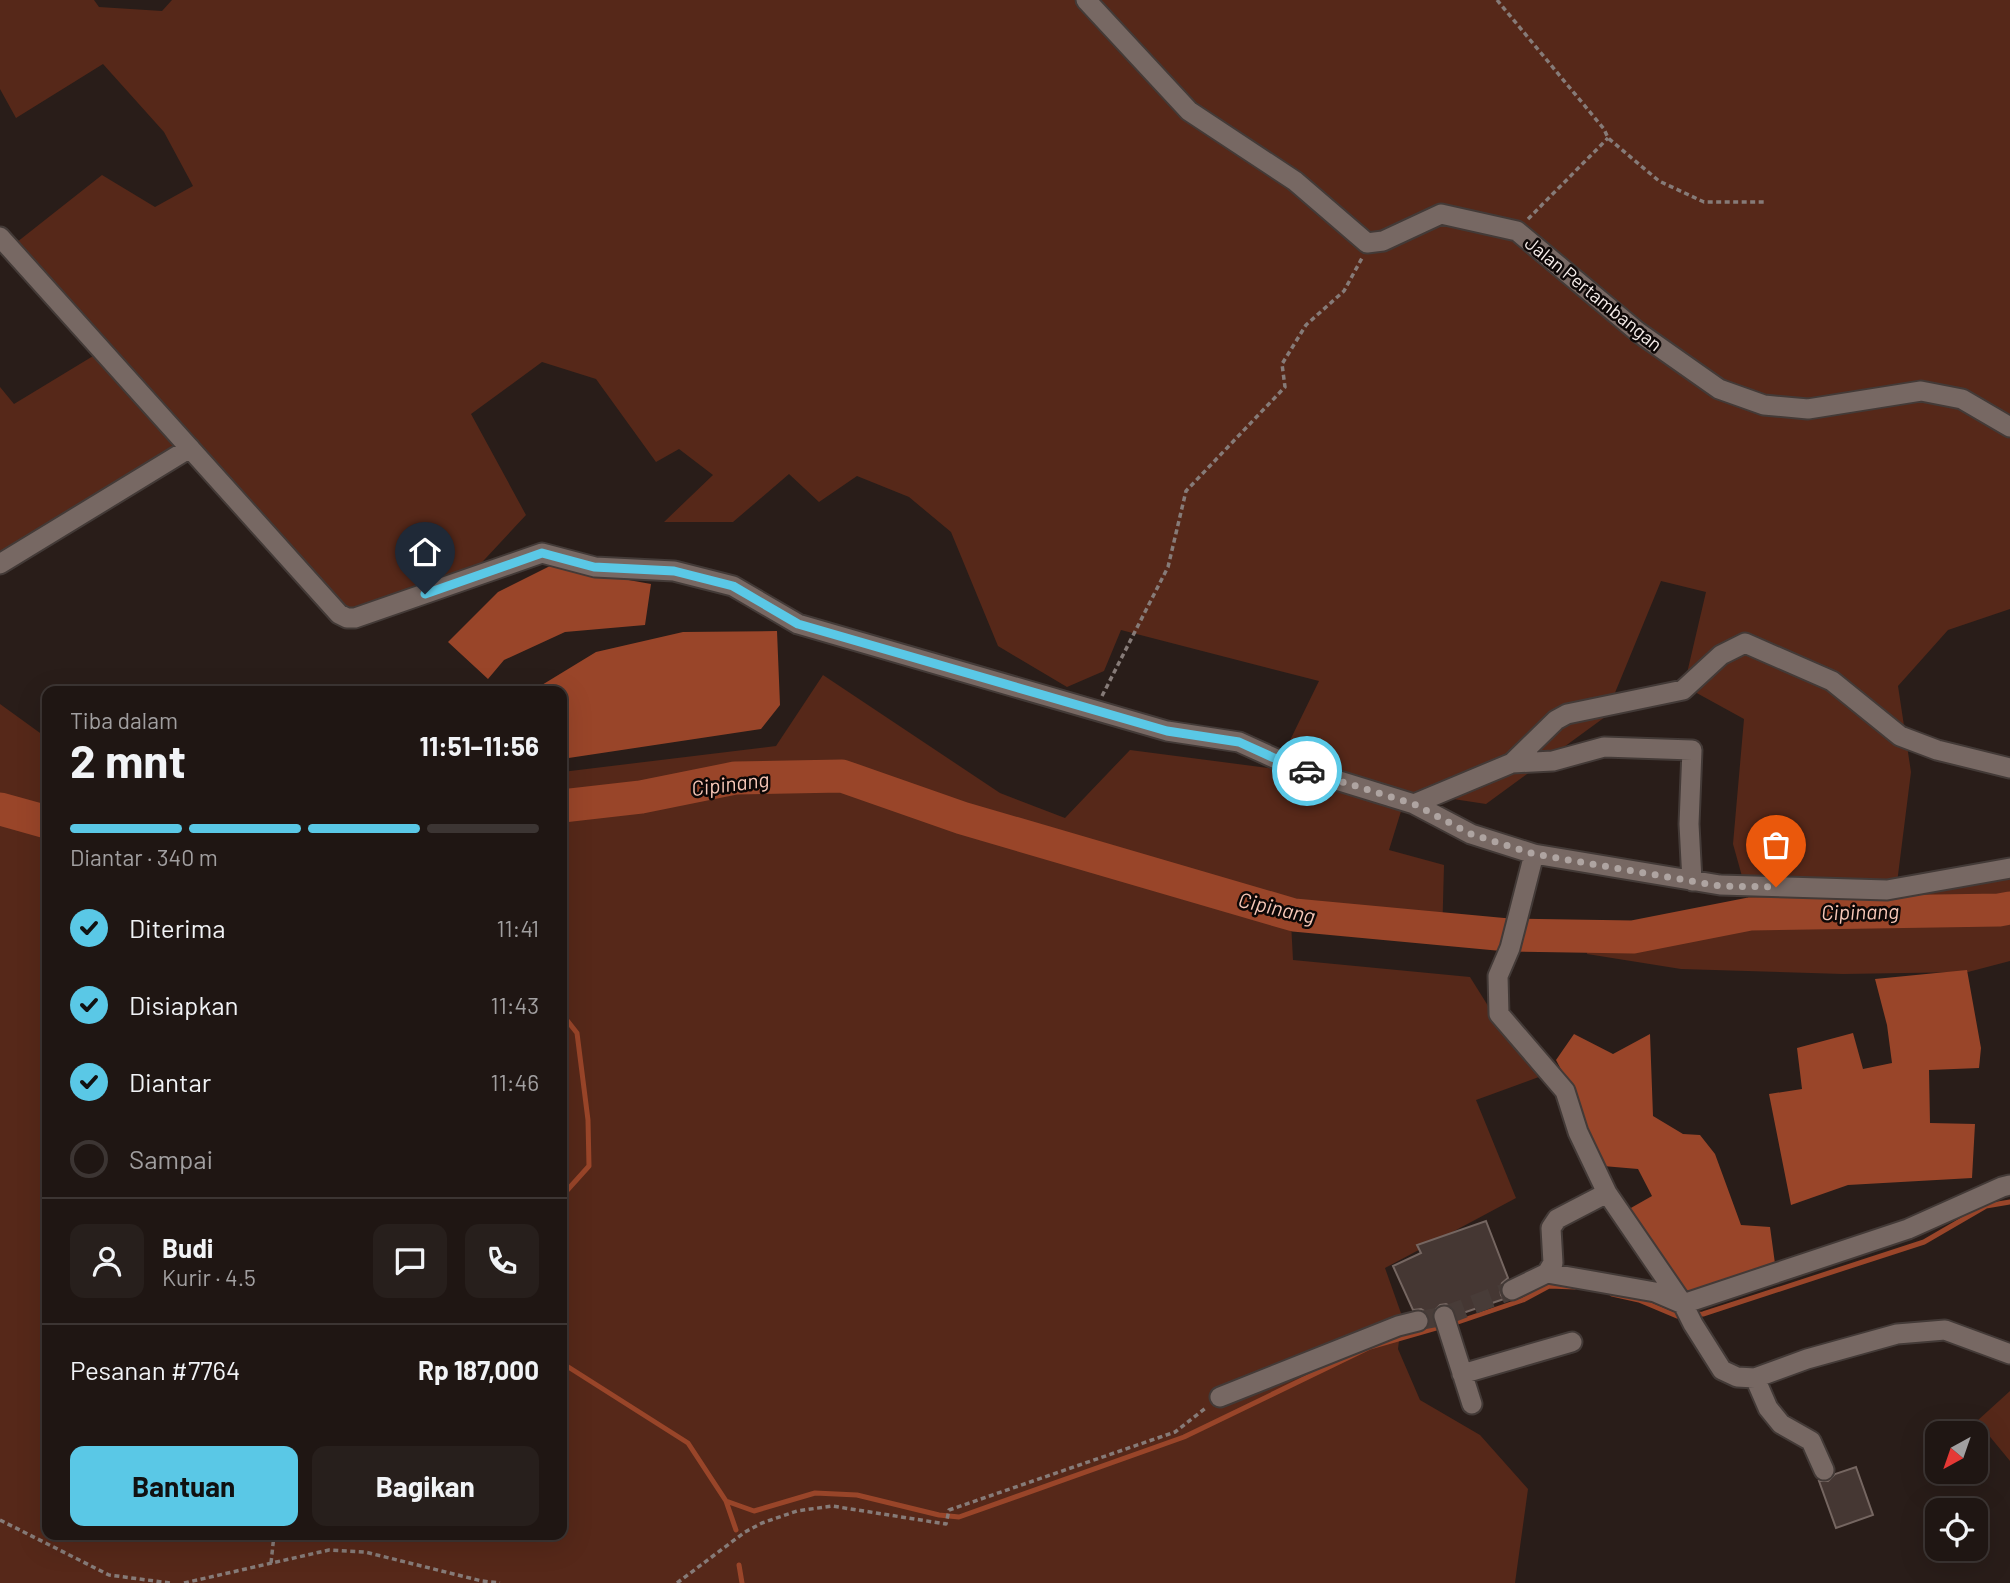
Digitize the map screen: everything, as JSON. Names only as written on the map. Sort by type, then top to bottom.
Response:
[{"type":"street","points":[[1086,0],[1189,111],[1295,181],[1367,243]]},
{"type":"street","name":"Jalan Pertambangan","points":[[1367,243],[1383,241],[1441,214],[1517,231],[1639,332],[1719,389],[1764,405],[1808,410],[1922,391],[1962,399],[2010,427]]},
{"type":"street","points":[[0,237],[339,614],[347,618],[355,618],[542,553],[594,567],[674,571],[733,586],[798,624],[1167,731],[1239,742],[1294,767],[1414,804],[1471,834],[1534,854],[1720,886],[1887,890],[2010,868]]},
{"type":"street","points":[[0,564],[190,448]]},
{"type":"street","points":[[1512,763],[1556,720],[1635,698],[1683,690],[1721,655],[1745,643],[1832,681],[1900,736],[1937,750],[2010,768]]},
{"type":"street","points":[[1414,804],[1512,763],[1553,761],[1604,747],[1692,750],[1689,824],[1692,881]]},
{"type":"street","points":[[1534,854],[1510,948],[1498,976],[1499,1013],[1565,1091],[1578,1132],[1607,1193],[1722,1370],[1737,1377],[1755,1378],[1807,1359],[1897,1334],[1945,1330],[2010,1354]]},
{"type":"street","points":[[1688,1314],[1908,1229],[2010,1185]]},
{"type":"street","points":[[1512,1290],[1547,1273],[1553,1263],[1551,1228],[1557,1219],[1607,1193]]},
{"type":"street","points":[[1547,1273],[1655,1292],[1688,1314]]},
{"type":"street","points":[[1220,1397],[1398,1326],[1418,1321]]},
{"type":"street","points":[[1446,1324],[1472,1404]]},
{"type":"street","points":[[1462,1374],[1572,1342]]},
{"type":"street","points":[[1755,1378],[1768,1408],[1781,1424],[1811,1441],[1824,1470]]},
{"type":"path","points":[[1497,0],[1604,129],[1608,138],[1659,181],[1704,202],[1767,202]]},
{"type":"path","points":[[1517,231],[1608,138]]},
{"type":"path","points":[[1095,709],[1168,567],[1186,491],[1285,387],[1282,364],[1306,325],[1344,291],[1367,243]]},
{"type":"path","points":[[677,1583],[745,1532],[761,1523],[797,1511],[832,1506],[946,1524],[949,1510],[1175,1432],[1220,1397]]},
{"type":"path","points":[[0,1520],[109,1575],[170,1583]]},
{"type":"path","points":[[271,1563],[273,1540]]},
{"type":"path","points":[[184,1583],[329,1550],[365,1552],[500,1583]]},
{"type":"shaded area","points":[[0,0],[94,0],[99,7],[162,11],[172,0],[2010,0],[2010,609],[1948,630],[1898,686],[1911,772],[1897,883],[2010,874],[2010,961],[1968,972],[1843,974],[1681,969],[1587,954],[1590,927],[1645,927],[1750,905],[1733,844],[1744,719],[1684,686],[1706,592],[1661,581],[1605,717],[1486,804],[1407,792],[1389,850],[1444,865],[1442,939],[1291,922],[1293,960],[1470,977],[1495,1017],[1547,1074],[1476,1100],[1516,1198],[1385,1268],[1402,1316],[1398,1349],[1420,1400],[1480,1435],[1528,1489],[1515,1583],[0,1583],[0,704],[42,734],[42,1540],[567,1540],[567,771],[776,746],[823,675],[1000,793],[1065,818],[1130,750],[1276,769],[1319,681],[1121,630],[1104,671],[1067,687],[998,646],[951,532],[909,497],[857,476],[819,502],[789,474],[733,522],[664,522],[713,475],[679,449],[656,462],[596,379],[542,362],[471,414],[526,515],[458,588],[342,621],[187,445],[0,558],[0,387],[14,404],[103,350],[12,246],[102,175],[155,207],[193,186],[164,132],[103,64],[16,118],[0,89]]},
{"type":"shaded area","points":[[550,566],[651,584],[645,625],[565,632],[504,660],[488,679],[448,642],[498,592]]},
{"type":"shaded area","points":[[777,631],[780,705],[761,729],[567,758],[567,686],[540,686],[596,652],[683,632]]},
{"type":"shaded area","points":[[1967,970],[1981,1048],[1979,1068],[1929,1070],[1930,1123],[1975,1124],[1972,1178],[1848,1185],[1791,1205],[1769,1094],[1802,1089],[1797,1048],[1853,1033],[1863,1069],[1892,1063],[1887,1025],[1875,979]]},
{"type":"shaded area","points":[[1574,1034],[1613,1054],[1650,1034],[1653,1116],[1683,1134],[1700,1135],[1715,1154],[1741,1225],[1770,1227],[1776,1271],[1696,1302],[1638,1244],[1622,1213],[1652,1196],[1638,1169],[1603,1166],[1592,1152],[1575,1096],[1556,1060]]},
{"type":"shaded area","points":[[2010,1391],[2010,1461],[1988,1434],[1988,1421],[1977,1421]]},
{"type":"building","points":[[1486,1221],[1508,1278],[1500,1288],[1504,1299],[1457,1315],[1452,1307],[1440,1305],[1432,1313],[1433,1323],[1430,1324],[1430,1317],[1426,1312],[1421,1309],[1413,1310],[1393,1266],[1421,1253],[1417,1245]]},
{"type":"building","points":[[1856,1467],[1873,1515],[1836,1528],[1819,1481],[1828,1481],[1835,1474]]},
{"type":"waterway","name":"Cipinang","points":[[567,805],[641,797],[735,778],[842,776],[962,818],[1294,915],[1508,935],[1633,937],[1750,914],[2010,908]]},
{"type":"waterway","name":"Cipinang","points":[[0,809],[42,821]]},
{"type":"waterway","points":[[567,1020],[577,1033],[588,1120],[589,1166],[567,1190]]},
{"type":"waterway","points":[[1612,1294],[1639,1300],[1677,1316],[1703,1314],[1924,1242],[1986,1206],[2010,1202]]},
{"type":"waterway","points":[[1452,1324],[1523,1300],[1549,1286],[1575,1287]]},
{"type":"waterway","points":[[567,1366],[688,1443],[726,1501],[754,1511],[815,1493],[857,1495],[939,1515],[959,1517],[1184,1437],[1370,1347],[1443,1326]]},
{"type":"waterway","points":[[726,1501],[736,1530]]},
{"type":"waterway","points":[[739,1565],[742,1583]]},
{"type":"tunnel","points":[[1418,1321],[1444,1316],[1512,1290]]},
{"type":"way so far","points":[[1307,771],[1414,804],[1471,834],[1534,854],[1720,886],[1776,887]]},
{"type":"route","points":[[425,594],[542,553],[594,567],[674,571],[733,586],[798,624],[1167,731],[1239,742],[1307,771]]}]
